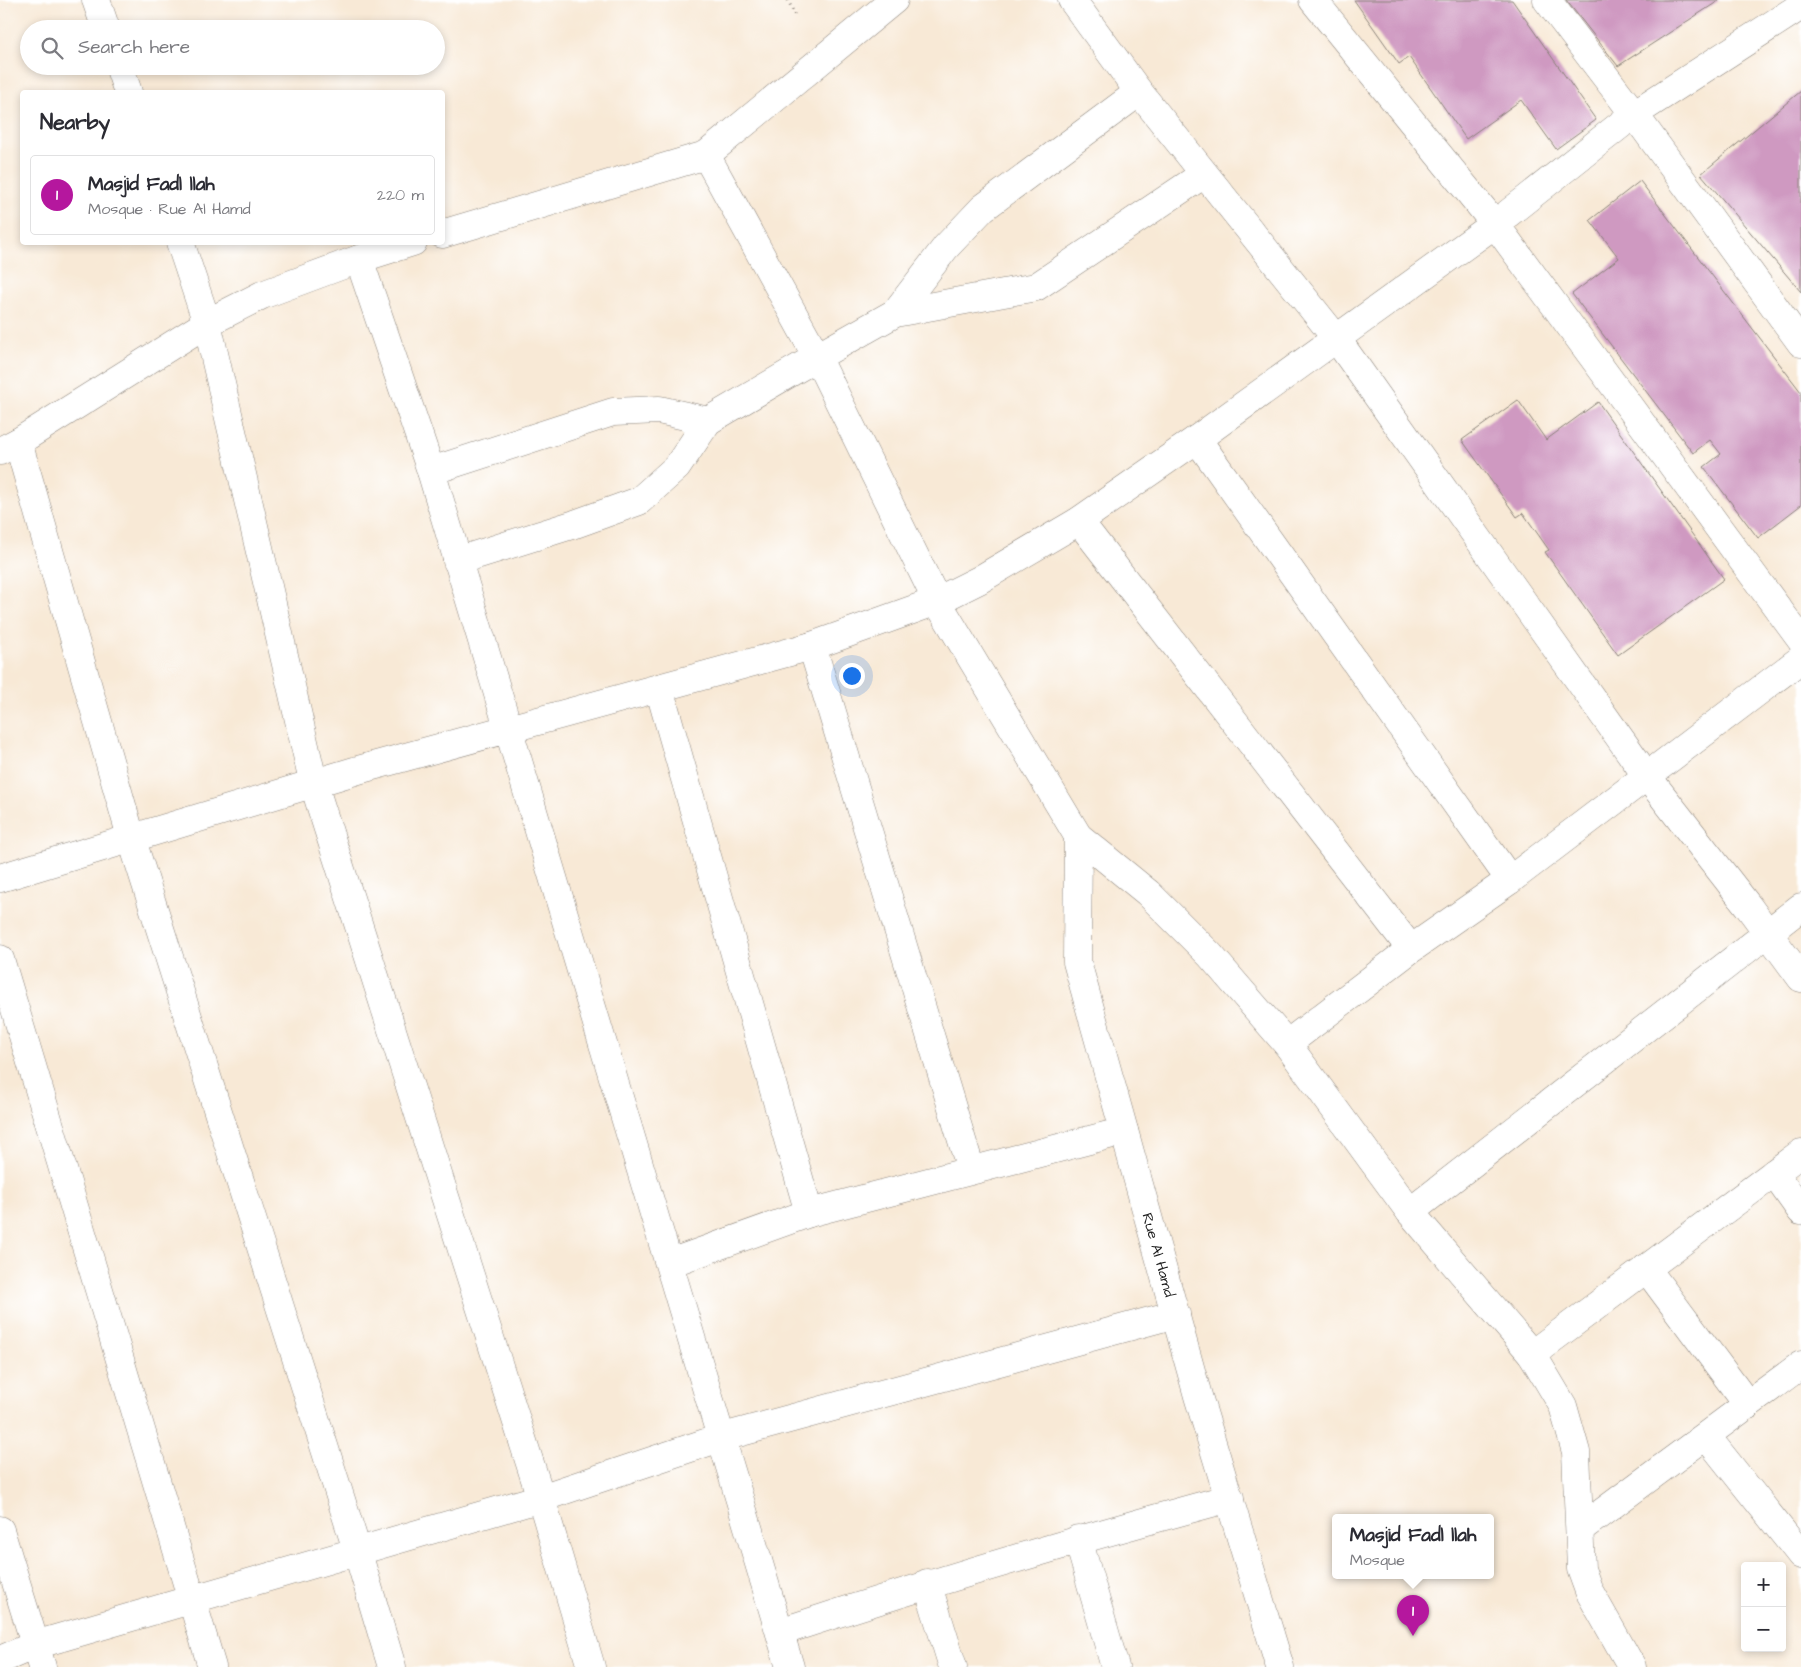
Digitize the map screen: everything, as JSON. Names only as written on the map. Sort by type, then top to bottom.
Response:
[{"type":"street","points":[[96,0],[103,20]]},
{"type":"street","points":[[445,233],[706,155],[894,0]]},
{"type":"street","points":[[1072,0],[1139,92],[1336,338],[1646,776],[1801,978]]},
{"type":"street","points":[[1313,0],[1495,224],[1801,640]]},
{"type":"street","points":[[1547,0],[1634,114],[1801,343]]},
{"type":"street","points":[[0,878],[131,837],[314,785],[358,770],[812,646],[937,602],[979,580],[1079,521],[1197,439],[1495,224],[1634,114],[1801,6]]},
{"type":"street","points":[[122,75],[127,90]]},
{"type":"street","points":[[895,313],[946,247],[982,208],[1139,92]]},
{"type":"street","points":[[706,155],[817,357],[937,602],[1078,836],[1148,893],[1210,955],[1287,1044],[1410,1212],[1532,1354],[1563,1406],[1573,1443],[1580,1528],[1581,1569],[1589,1591],[1632,1667]]},
{"type":"street","points":[[457,561],[576,524],[639,501],[677,467],[708,421],[817,357],[895,313],[1036,287],[1204,174]]},
{"type":"street","points":[[181,245],[207,323],[314,785],[541,1498],[591,1667]]},
{"type":"street","points":[[392,1667],[357,1550],[9,447],[207,323],[262,295],[359,258],[403,245]]},
{"type":"street","points":[[359,258],[431,471],[723,1437],[790,1667]]},
{"type":"street","points":[[431,471],[613,412],[660,410],[708,421]]},
{"type":"street","points":[[1197,439],[1510,880]]},
{"type":"street","points":[[1079,521],[1412,948]]},
{"type":"street","points":[[812,646],[971,1170]]},
{"type":"street","points":[[1287,1044],[1412,948],[1510,880],[1801,659]]},
{"type":"street","points":[[659,688],[809,1213]]},
{"type":"street","name":"Rue Al Hamd","points":[[1078,836],[1077,962],[1198,1396],[1280,1667]]},
{"type":"street","points":[[1410,1212],[1801,907]]},
{"type":"street","points":[[0,959],[212,1667]]},
{"type":"street","points":[[670,1263],[809,1213],[1124,1132]]},
{"type":"street","points":[[1532,1354],[1801,1153]]},
{"type":"street","points":[[1774,1173],[1801,1211]]},
{"type":"street","points":[[1646,1268],[1748,1405]]},
{"type":"street","points":[[0,1660],[38,1656],[192,1601],[357,1550],[541,1498],[723,1437],[1176,1314]]},
{"type":"street","points":[[1580,1528],[1707,1437],[1801,1365]]},
{"type":"street","points":[[1707,1437],[1801,1555]]},
{"type":"street","points":[[780,1632],[928,1584],[1078,1539],[1230,1498]]},
{"type":"street","points":[[0,1530],[38,1656]]},
{"type":"street","points":[[1078,1539],[1115,1667]]},
{"type":"street","points":[[928,1584],[953,1667]]},
{"type":"path","points":[[788,0],[795,16]]},
{"type":"building","points":[[1354,0],[1512,0],[1596,120],[1556,149],[1521,100],[1466,139],[1409,57],[1399,64]]},
{"type":"building","points":[[1566,0],[1720,0],[1618,66]]},
{"type":"building","points":[[1801,91],[1801,292],[1701,174]]},
{"type":"building","points":[[1640,181],[1801,392],[1801,505],[1758,538],[1704,467],[1721,454],[1710,440],[1693,453],[1572,294],[1619,258],[1590,220]]},
{"type":"building","points":[[1518,400],[1546,440],[1598,402],[1724,579],[1618,655],[1545,552],[1549,550],[1523,513],[1517,517],[1462,440]]},
{"type":"place","name":"Masjid Fadl llah","points":[[1413,1636]]}]
